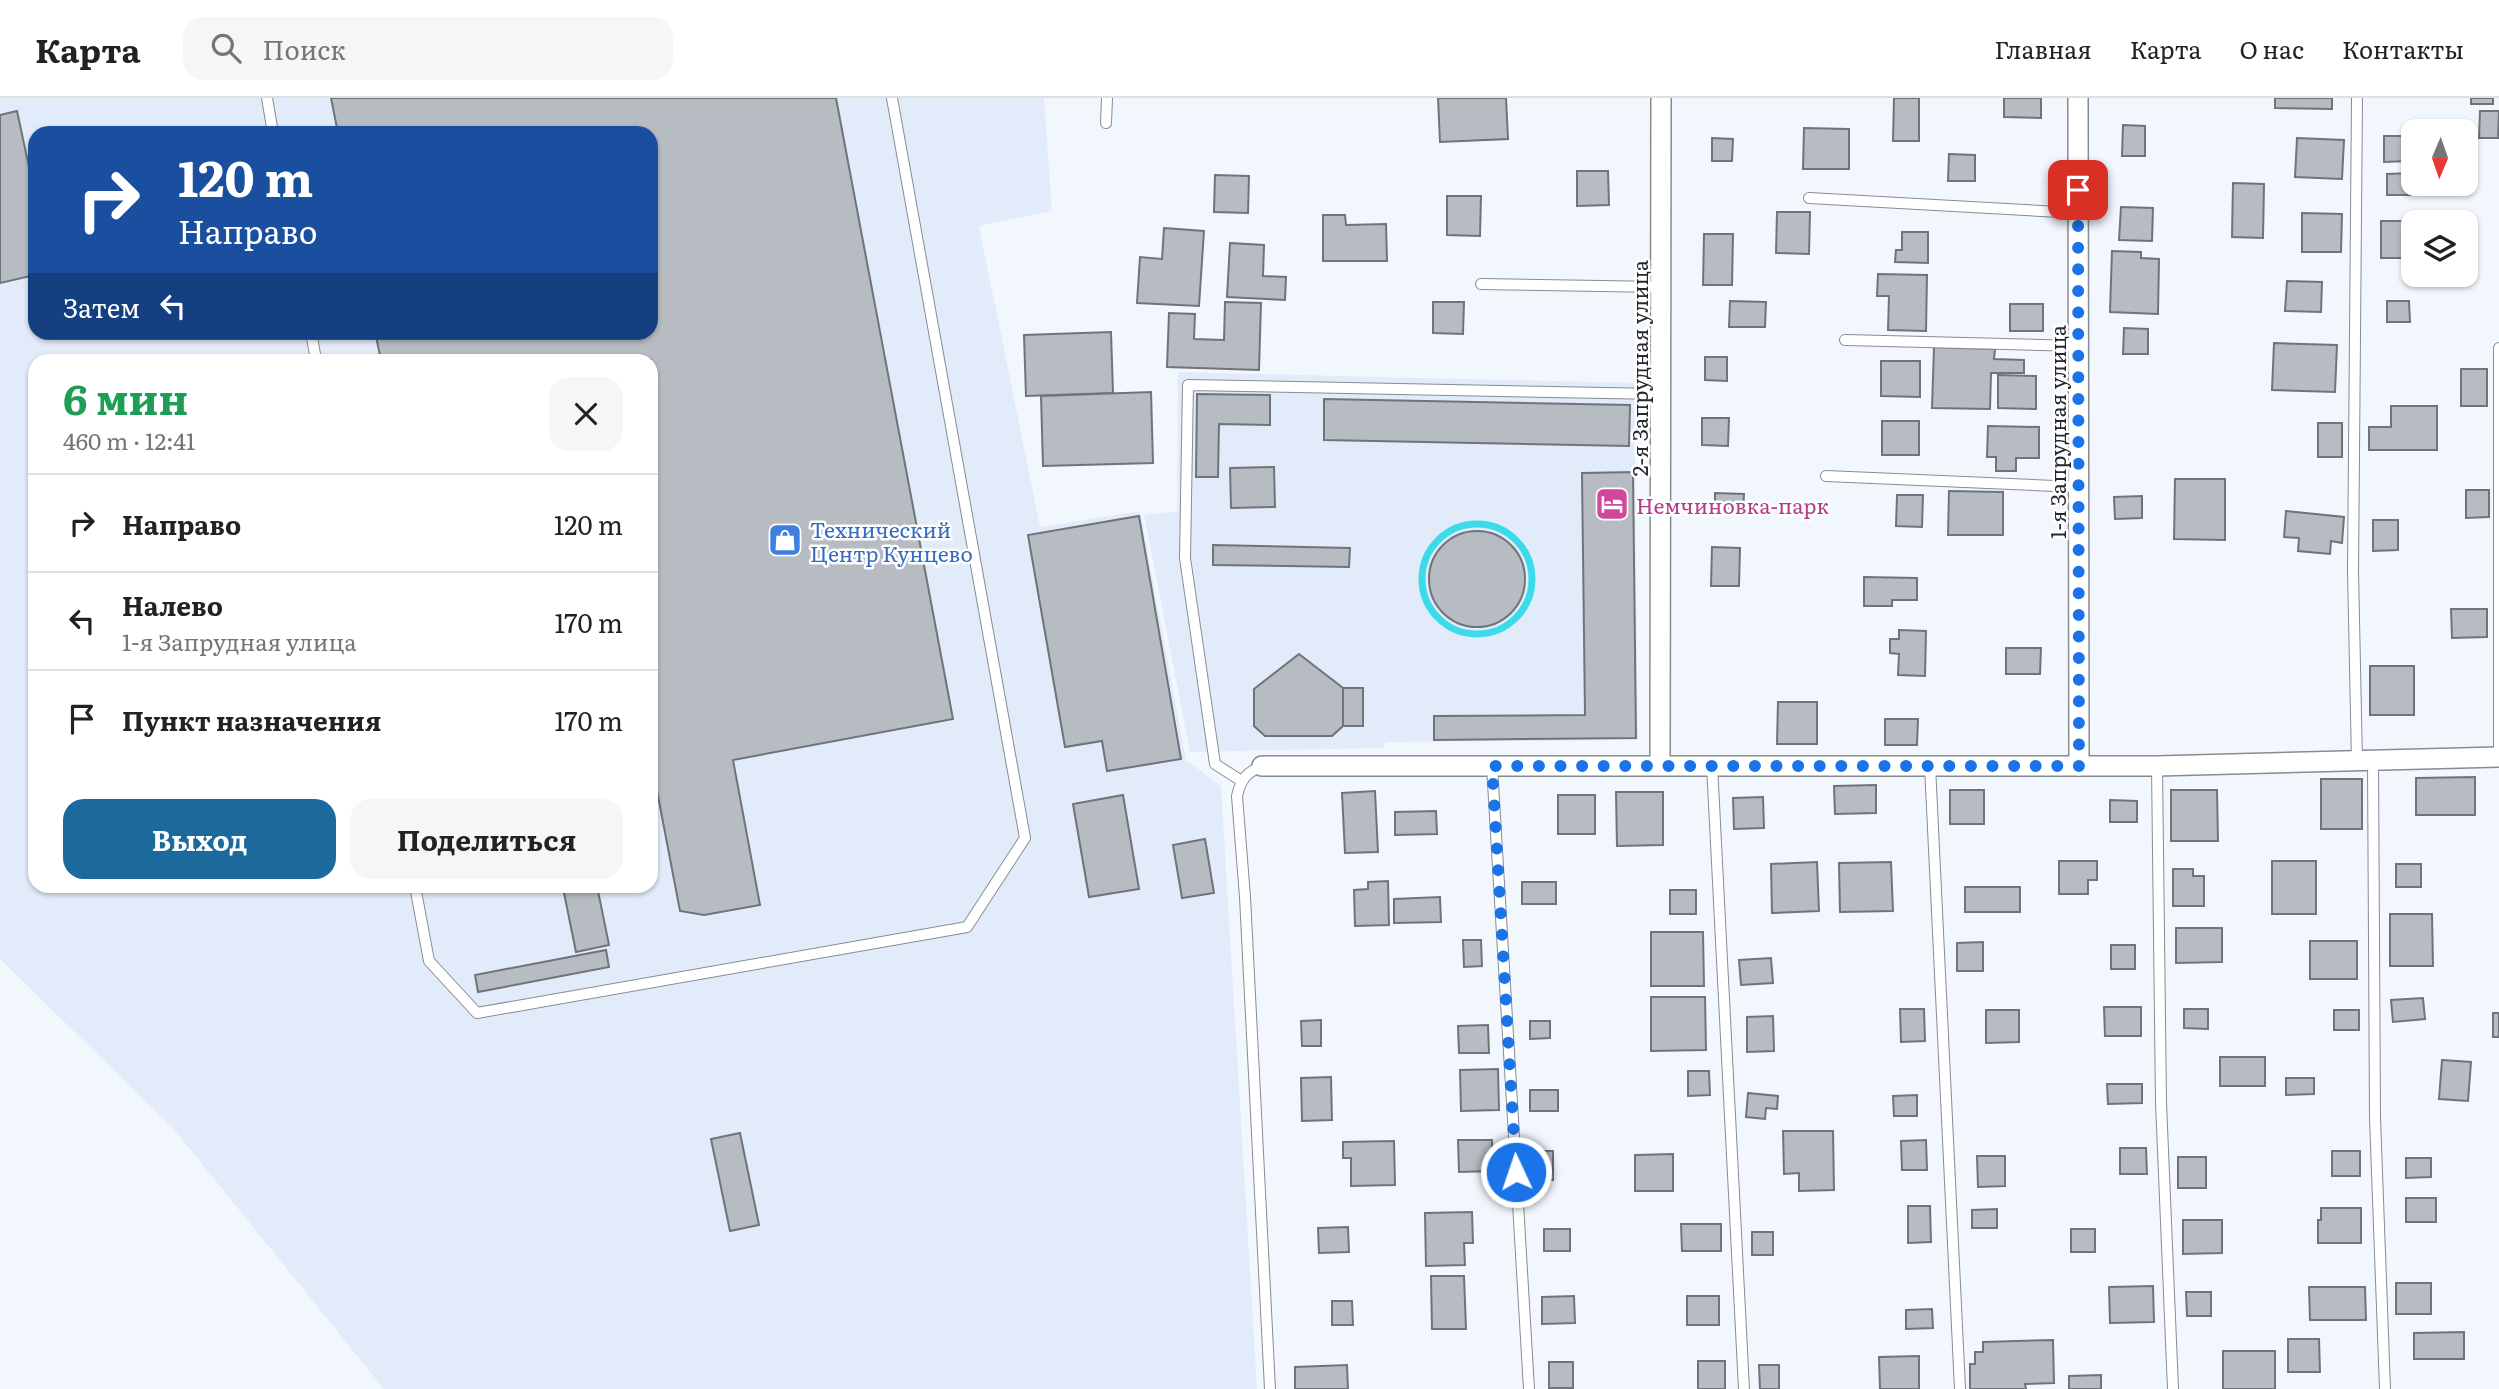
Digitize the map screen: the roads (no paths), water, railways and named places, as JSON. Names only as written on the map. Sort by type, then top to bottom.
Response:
[{"type":"street","name":"2-я Запрудная улица","points":[[1660,765],[1661,98]]},
{"type":"street","name":"1-я Запрудная улица","points":[[2077,98],[2079,766]]},
{"type":"street","points":[[1262,766],[2079,766],[2365,762],[2499,757]]},
{"type":"lane","points":[[267,98],[273,126]]},
{"type":"lane","points":[[416,893],[429,961],[477,1013],[967,927],[1024,838],[892,98]]},
{"type":"lane","points":[[1106,123],[1107,98]]},
{"type":"lane","points":[[2357,98],[2353,571],[2365,762],[2385,1389]]},
{"type":"lane","points":[[1809,198],[2078,214]]},
{"type":"lane","points":[[1481,284],[1661,287]]},
{"type":"lane","points":[[1845,340],[2078,346]]},
{"type":"lane","points":[[2499,348],[2499,757]]},
{"type":"lane","points":[[1240,780],[1215,764],[1185,558],[1188,384],[1660,394]]},
{"type":"lane","points":[[1826,476],[2078,487]]},
{"type":"lane","points":[[1712,765],[1744,1389]]},
{"type":"lane","points":[[2157,765],[2161,1103],[2173,1389]]},
{"type":"lane","points":[[1262,766],[1249,771],[1240,780],[1237,796],[1245,897],[1270,1389]]},
{"type":"lane","points":[[1492,766],[1530,1389]]},
{"type":"lane","points":[[1930,766],[1959,1389]]},
{"type":"waterway","points":[[1477,524],[1498,528],[1516,540],[1528,558],[1532,579],[1528,600],[1516,618],[1498,630],[1477,634],[1456,630],[1438,618],[1426,600],[1422,579],[1426,558],[1438,540],[1456,528],[1477,524]]},
{"type":"place","name":"Немчиновка-парк","points":[[1612,504]]},
{"type":"place","name":"Технический Центр Кунцево","points":[[785,540]]}]
